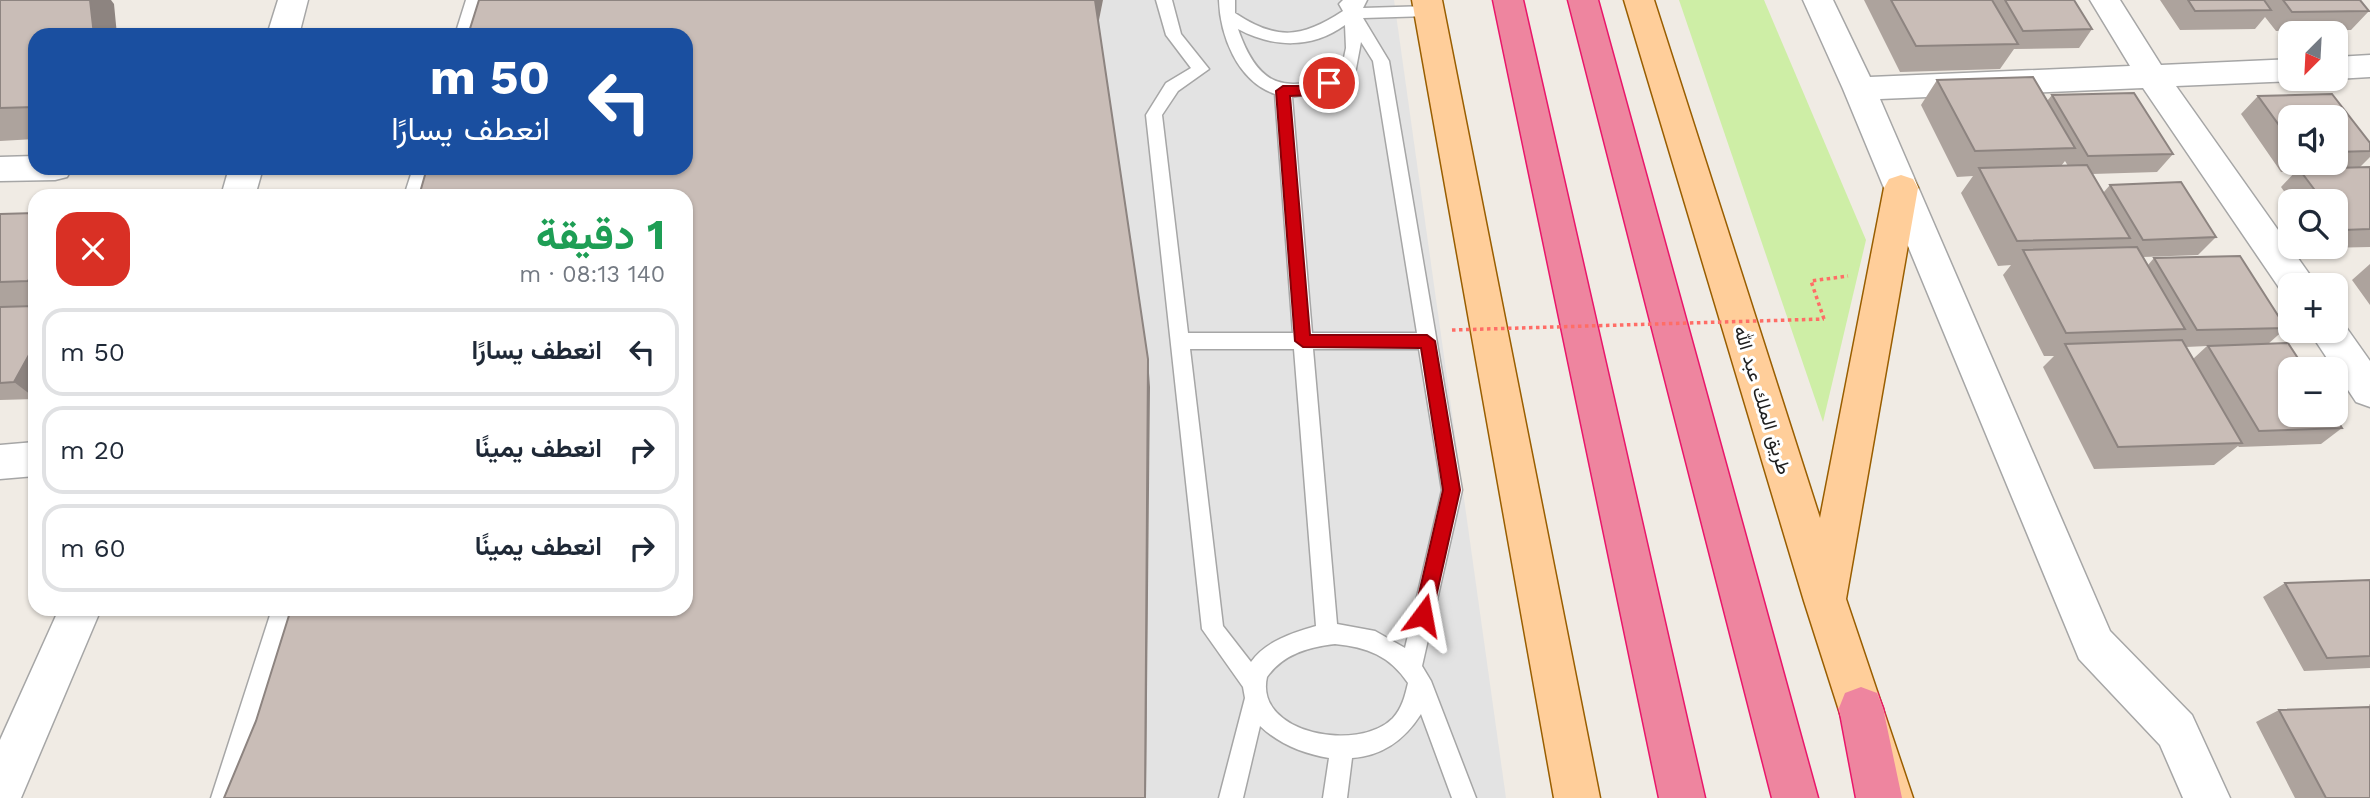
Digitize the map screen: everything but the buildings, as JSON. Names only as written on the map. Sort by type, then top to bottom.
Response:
[{"type":"highway","points":[[1508,0],[1682,798]]},
{"type":"highway","points":[[1583,0],[1795,798]]},
{"type":"highway","points":[[1861,708],[1879,798]]},
{"type":"main road","name":"طريق الملك عبد الله","points":[[1639,0],[1825,601],[1890,798]]},
{"type":"main road","points":[[1428,6],[1577,798]]},
{"type":"main road","points":[[1825,601],[1901,188]]},
{"type":"street","points":[[286,28],[293,0]]},
{"type":"street","points":[[1818,0],[1859,89],[2094,645],[2176,730],[2207,798]]},
{"type":"street","points":[[2105,0],[2152,76],[2289,273]]},
{"type":"street","points":[[2348,67],[2370,66]]},
{"type":"street","points":[[1859,89],[2278,71]]},
{"type":"street","points":[[0,170],[28,169]]},
{"type":"street","points":[[2336,343],[2370,391]]},
{"type":"street","points":[[0,462],[28,460]]},
{"type":"street","points":[[0,793],[77,616]]},
{"type":"street","points":[[1861,708],[1913,798]]},
{"type":"lane","points":[[465,28],[474,0]]},
{"type":"lane","points":[[1164,0],[1174,35],[1201,69],[1172,87],[1154,115],[1213,629],[1254,692],[1265,716],[1286,735],[1313,747],[1342,750],[1370,745],[1394,731],[1409,714],[1419,696],[1416,673],[1452,490],[1381,61],[1351,3]]},
{"type":"lane","points":[[1229,5],[1253,32],[1291,40],[1310,37],[1327,30],[1351,3]]},
{"type":"lane","points":[[1229,5],[1236,50],[1262,80],[1283,91],[1310,91],[1348,75],[1354,48],[1351,3]]},
{"type":"lane","points":[[1351,3],[1428,6]]},
{"type":"lane","points":[[1283,91],[1327,634]]},
{"type":"lane","points":[[1178,341],[1427,341]]},
{"type":"lane","points":[[223,798],[281,616]]},
{"type":"lane","points":[[1231,798],[1254,692],[1264,661],[1309,635],[1338,633],[1368,639],[1394,650],[1416,673],[1464,798]]},
{"type":"lane","points":[[1335,798],[1342,750]]},
{"type":"path","points":[[1452,330],[1824,319],[1811,281]]},
{"type":"green space","points":[[1679,0],[1764,0],[1866,240],[1823,422]]},
{"type":"shaded area","points":[[1103,0],[1394,0],[1506,798],[1146,798],[1150,387],[1097,30]]},
{"type":"route","points":[[1329,83],[1310,91],[1283,91],[1303,341],[1427,341],[1452,490],[1423,615]]}]
